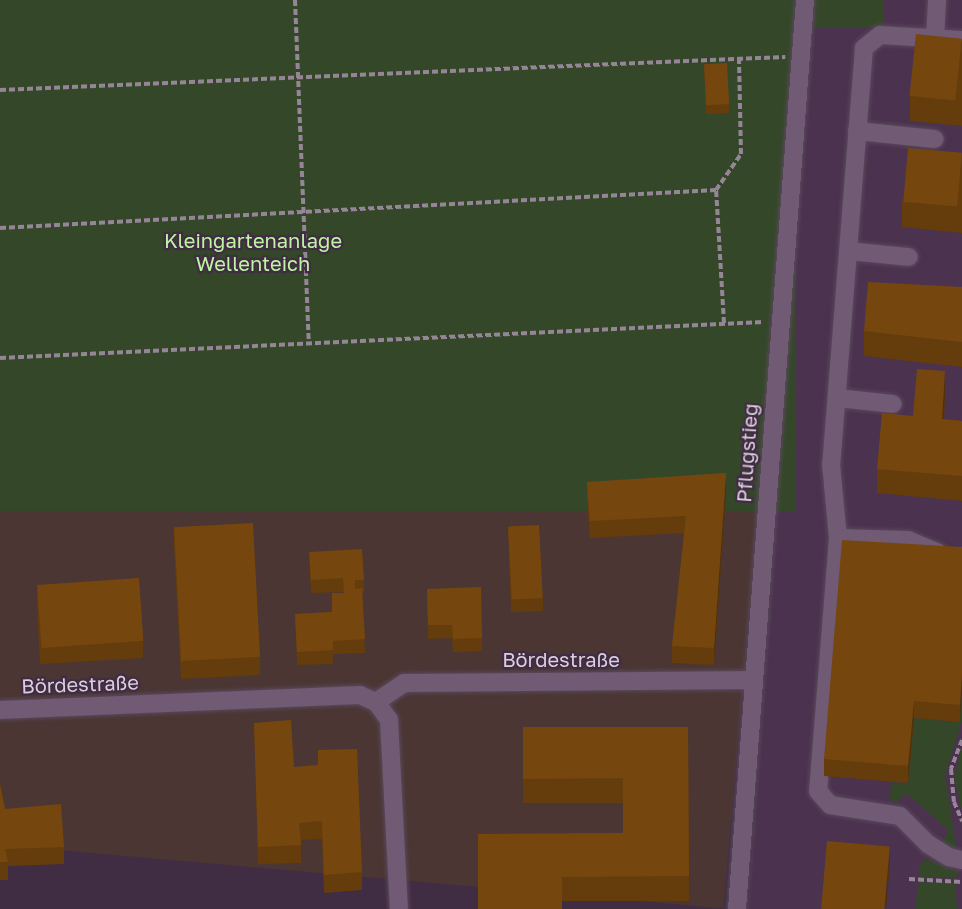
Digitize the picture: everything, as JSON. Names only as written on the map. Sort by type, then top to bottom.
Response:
[{"type":"street","name":"Pflugstieg","points":[[737,909],[805,0]]},
{"type":"street","points":[[935,39],[937,0]]},
{"type":"street","points":[[962,40],[880,34],[864,48],[831,464],[833,515],[838,538],[818,791],[830,806],[900,816],[928,844],[949,857],[962,860]]},
{"type":"street","points":[[857,131],[935,140]]},
{"type":"street","points":[[849,250],[909,257]]},
{"type":"street","points":[[837,398],[893,404]]},
{"type":"street","points":[[838,538],[908,540],[940,554]]},
{"type":"street","name":"Bördestraße","points":[[0,710],[360,695],[376,702],[404,683],[753,680]]},
{"type":"street","points":[[376,702],[389,720],[399,909]]},
{"type":"path","points":[[295,0],[309,343]]},
{"type":"path","points":[[0,90],[800,57]]},
{"type":"path","points":[[724,323],[716,190],[741,154],[739,58]]},
{"type":"path","points":[[0,228],[716,190]]},
{"type":"path","points":[[0,358],[780,321]]},
{"type":"path","points":[[962,740],[951,769],[954,802],[962,821]]},
{"type":"path","points":[[909,879],[962,882]]},
{"type":"shaded area","points":[[813,0],[962,0],[962,909],[748,909]]},
{"type":"shaded area","points":[[3,423],[760,489],[723,908],[0,845],[0,456]]},
{"type":"green space","name":"Kleingartenanlage Wellenteich","points":[[0,0],[796,0],[796,511],[0,511]]},
{"type":"green space","points":[[813,0],[884,0],[884,27],[813,27]]},
{"type":"green space","points":[[962,690],[962,721],[945,775],[957,852],[941,842],[949,831],[906,793],[896,803],[890,799],[891,782],[908,783],[914,718],[959,722]]},
{"type":"green space","points":[[962,746],[962,811],[954,778]]},
{"type":"green space","points":[[926,859],[957,871],[957,877],[919,877],[919,865]]},
{"type":"green space","points":[[919,882],[955,883],[957,909],[915,909]]},
{"type":"building","points":[[916,34],[962,39],[955,100],[910,96]]},
{"type":"building","points":[[727,63],[729,104],[706,105],[704,64]]},
{"type":"building","points":[[908,148],[962,153],[957,207],[903,202]]},
{"type":"building","points":[[868,282],[962,287],[962,342],[864,331]]},
{"type":"building","points":[[917,369],[945,371],[942,419],[962,421],[962,476],[877,469],[882,413],[913,416]]},
{"type":"building","points":[[726,473],[714,648],[672,646],[686,516],[590,521],[587,482]]},
{"type":"building","points":[[253,523],[260,657],[181,661],[174,527]]},
{"type":"building","points":[[539,525],[543,598],[512,600],[508,527]]},
{"type":"building","points":[[842,540],[962,547],[960,705],[914,701],[908,766],[824,759]]},
{"type":"building","points":[[362,549],[364,580],[355,580],[355,589],[362,588],[365,639],[333,641],[333,650],[297,652],[295,614],[332,612],[332,593],[344,593],[343,578],[311,580],[309,552]]},
{"type":"building","points":[[139,578],[143,641],[42,648],[37,585]]},
{"type":"building","points":[[481,587],[482,638],[453,639],[452,625],[428,625],[427,589]]},
{"type":"building","points":[[291,720],[294,767],[318,765],[318,750],[357,749],[362,872],[324,875],[322,821],[299,823],[301,845],[258,847],[254,723]]},
{"type":"building","points":[[523,727],[688,727],[689,876],[562,877],[562,909],[478,909],[478,834],[623,833],[623,778],[523,779]]},
{"type":"building","points":[[0,784],[5,809],[61,804],[64,847],[5,849],[8,862],[0,862]]},
{"type":"building","points":[[827,841],[890,846],[884,909],[821,909]]}]
